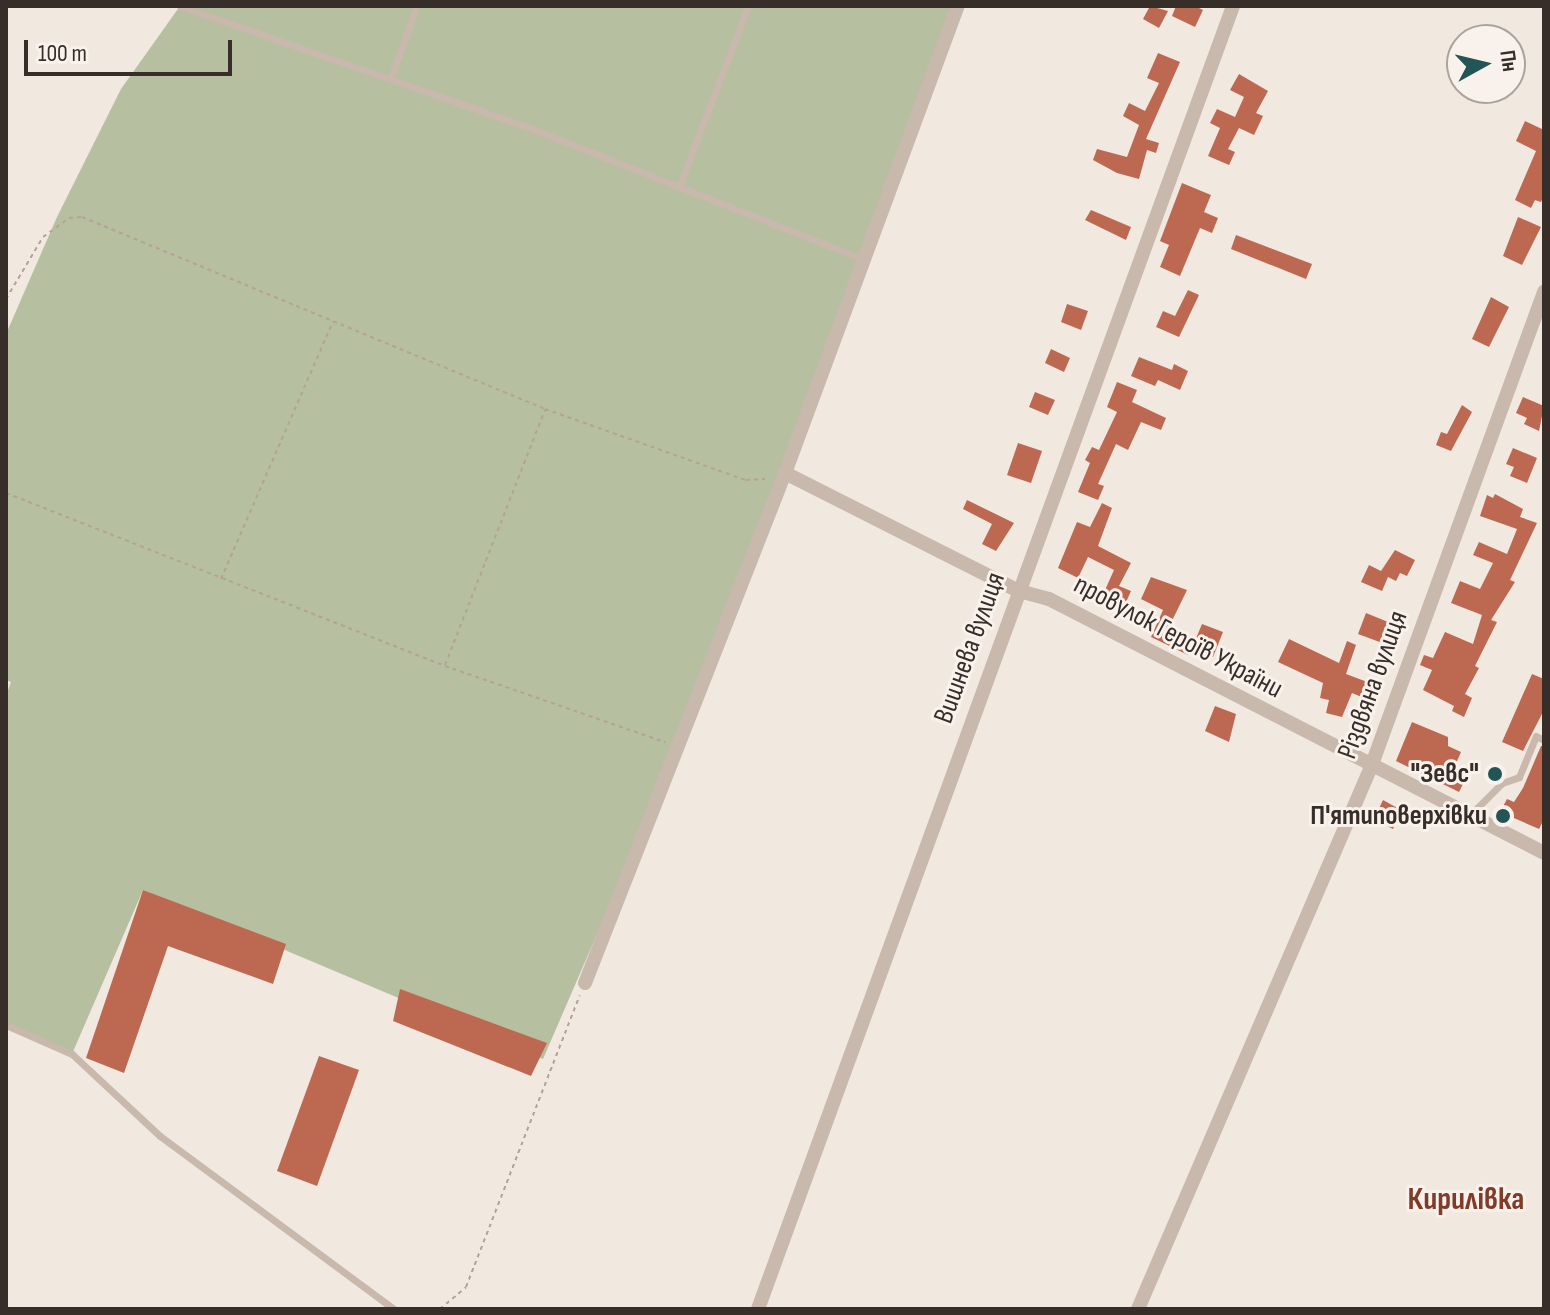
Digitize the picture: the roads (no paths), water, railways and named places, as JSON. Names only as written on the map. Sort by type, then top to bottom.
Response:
[{"type":"street","points":[[585,983],[785,473],[958,6]]},
{"type":"street","name":"Вишнева вулиця","points":[[758,1309],[1233,6]]},
{"type":"street","name":"Різдвяна вулиця","points":[[1138,1309],[1371,767],[1544,292]]},
{"type":"street","name":"провулок Героїв України","points":[[785,473],[1019,591],[1049,599],[1371,767],[1544,853]]},
{"type":"lane","points":[[180,6],[391,77],[863,259]]},
{"type":"lane","points":[[391,77],[417,6]]},
{"type":"lane","points":[[679,187],[748,6]]},
{"type":"lane","points":[[1469,816],[1502,783],[1519,777],[1536,736],[1544,740]]},
{"type":"lane","points":[[6,1025],[72,1054],[160,1136],[394,1309]]},
{"type":"place","name":"\"Зевс\"","points":[[1495,774]]},
{"type":"place","name":"П'ятиповерхівки","points":[[1503,816]]},
{"type":"district","name":"Кирилівка","points":[[1466,1200]]}]
